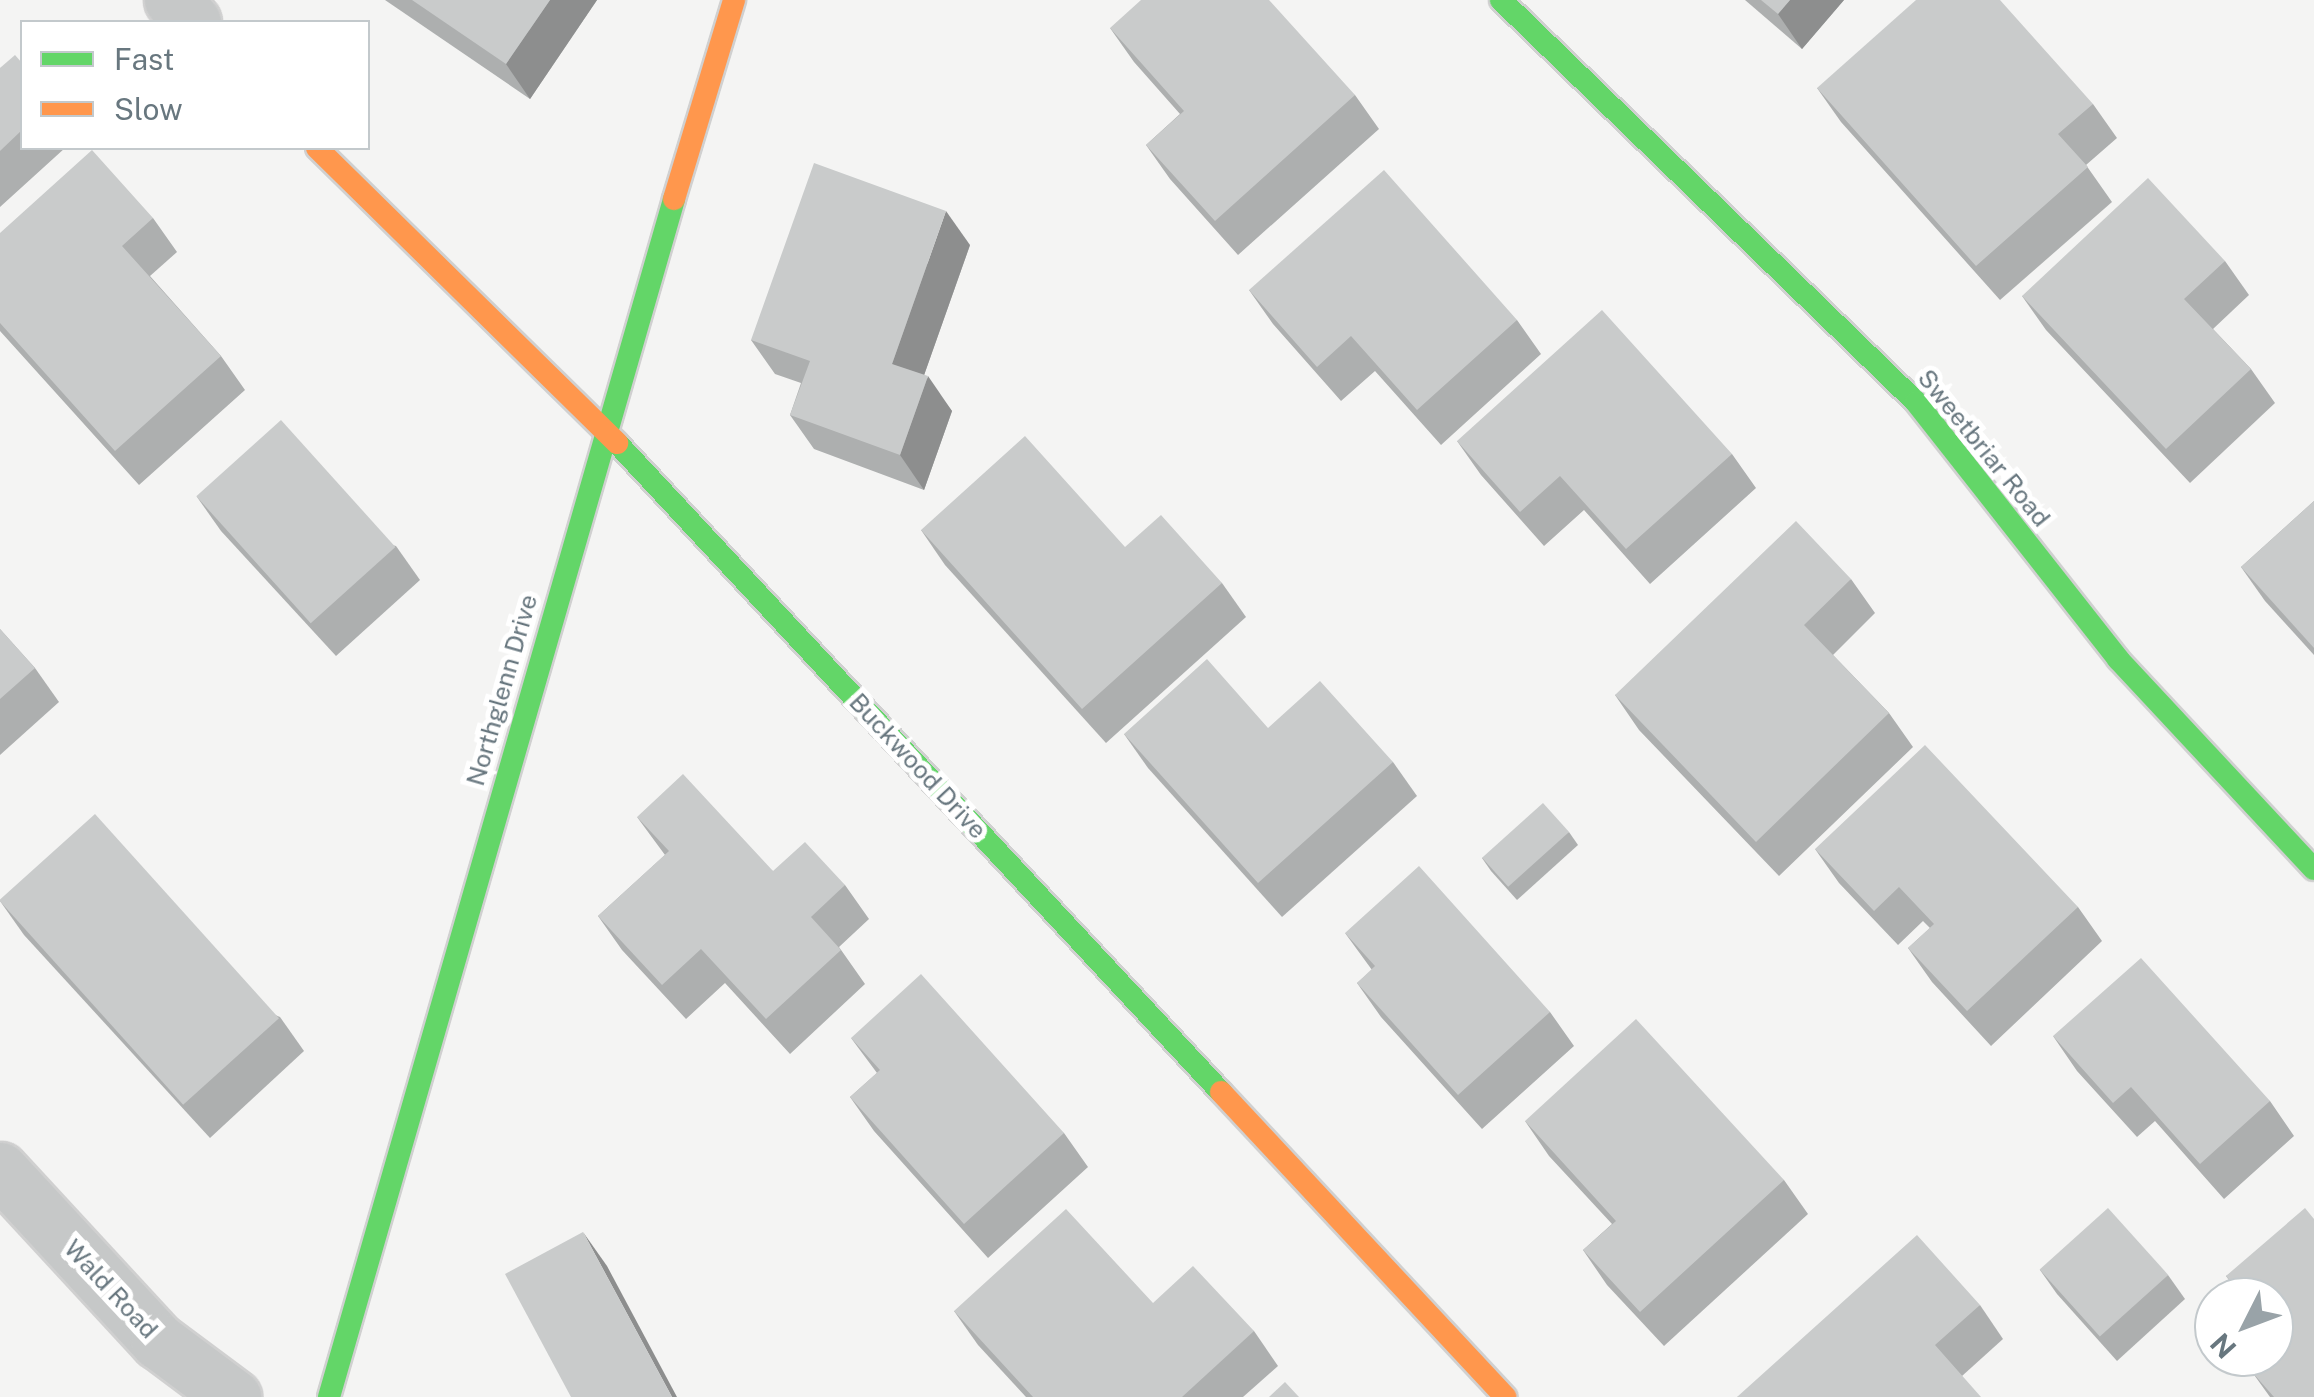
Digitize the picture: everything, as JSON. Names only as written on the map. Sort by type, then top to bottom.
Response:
[{"type":"street","points":[[172,0],[191,20]]},
{"type":"street","name":"Northglenn Drive","points":[[329,1397],[605,430],[734,0]]},
{"type":"street","name":"Sweetbriar Road","points":[[1501,0],[1916,402],[2118,659],[2314,869]]},
{"type":"street","name":"Buckwood Drive","points":[[319,150],[605,430],[1506,1397]]},
{"type":"street","name":"Wald Road","points":[[0,1170],[158,1341],[233,1397]]},
{"type":"building","points":[[412,0],[550,0],[506,64]]},
{"type":"building","points":[[1141,0],[1269,0],[1355,95],[1215,221],[1146,145],[1184,111],[1110,28]]},
{"type":"building","points":[[1761,0],[1790,0],[1778,14]]},
{"type":"building","points":[[1916,0],[2000,0],[2093,104],[2058,134],[2088,167],[1976,266],[1817,88]]},
{"type":"building","points":[[15,55],[20,61],[20,132],[0,151],[0,68]]},
{"type":"building","points":[[92,150],[153,218],[122,246],[221,356],[115,451],[0,323],[0,233]]},
{"type":"building","points":[[814,163],[946,211],[892,364],[928,376],[900,455],[790,415],[810,361],[751,340]]},
{"type":"building","points":[[1384,170],[1517,320],[1417,410],[1351,336],[1317,367],[1249,290]]},
{"type":"building","points":[[2148,178],[2225,261],[2184,299],[2251,369],[2166,449],[2022,296]]},
{"type":"building","points":[[1602,310],[1732,454],[1626,549],[1560,476],[1520,512],[1457,441]]},
{"type":"building","points":[[281,420],[395,547],[311,623],[196,496]]},
{"type":"building","points":[[1025,436],[1125,547],[1161,515],[1222,583],[1082,709],[921,530]]},
{"type":"building","points":[[2314,501],[2314,648],[2241,567]]},
{"type":"building","points":[[1796,521],[1851,579],[1804,625],[1889,713],[1756,842],[1615,695]]},
{"type":"building","points":[[0,629],[35,668],[0,699]]},
{"type":"building","points":[[1207,659],[1268,728],[1320,681],[1393,762],[1258,883],[1124,734]]},
{"type":"building","points":[[1925,745],[2078,907],[1967,1011],[1908,948],[1934,924],[1899,887],[1874,911],[1815,849]]},
{"type":"building","points":[[683,774],[773,871],[805,842],[845,885],[811,917],[841,950],[766,1019],[701,949],[662,985],[598,916],[669,851],[637,817]]},
{"type":"building","points":[[1543,803],[1569,832],[1508,887],[1482,858]]},
{"type":"building","points":[[95,814],[279,1018],[183,1105],[0,901]]},
{"type":"building","points":[[1419,866],[1550,1012],[1458,1095],[1357,983],[1375,966],[1345,933]]},
{"type":"building","points":[[2141,958],[2270,1101],[2200,1164],[2131,1087],[2113,1103],[2053,1036]]},
{"type":"building","points":[[921,974],[1064,1133],[964,1224],[850,1097],[880,1070],[851,1038]]},
{"type":"building","points":[[1636,1019],[1784,1180],[1640,1312],[1583,1250],[1616,1221],[1525,1121]]},
{"type":"building","points":[[2108,1208],[2168,1275],[2100,1336],[2040,1270]]},
{"type":"building","points":[[2305,1208],[2314,1219],[2314,1397],[2274,1397],[2256,1377],[2294,1377],[2294,1277],[2226,1276]]},
{"type":"building","points":[[1066,1209],[1153,1303],[1193,1266],[1254,1331],[1182,1397],[1033,1397],[954,1311]]},
{"type":"building","points":[[583,1232],[672,1397],[571,1397],[505,1274]]},
{"type":"building","points":[[1917,1235],[1980,1305],[1935,1345],[1981,1397],[1737,1397]]},
{"type":"building","points":[[1285,1382],[1299,1397],[1269,1397]]},
{"type":"traffic: fast","points":[[1501,0],[1916,402],[2118,659],[2314,869]]},
{"type":"traffic: fast","points":[[329,1397],[674,199]]},
{"type":"traffic: fast","points":[[617,443],[1221,1092]]},
{"type":"traffic: slow","points":[[674,199],[734,0]]},
{"type":"traffic: slow","points":[[319,150],[617,443]]},
{"type":"traffic: slow","points":[[1221,1092],[1505,1397]]}]
